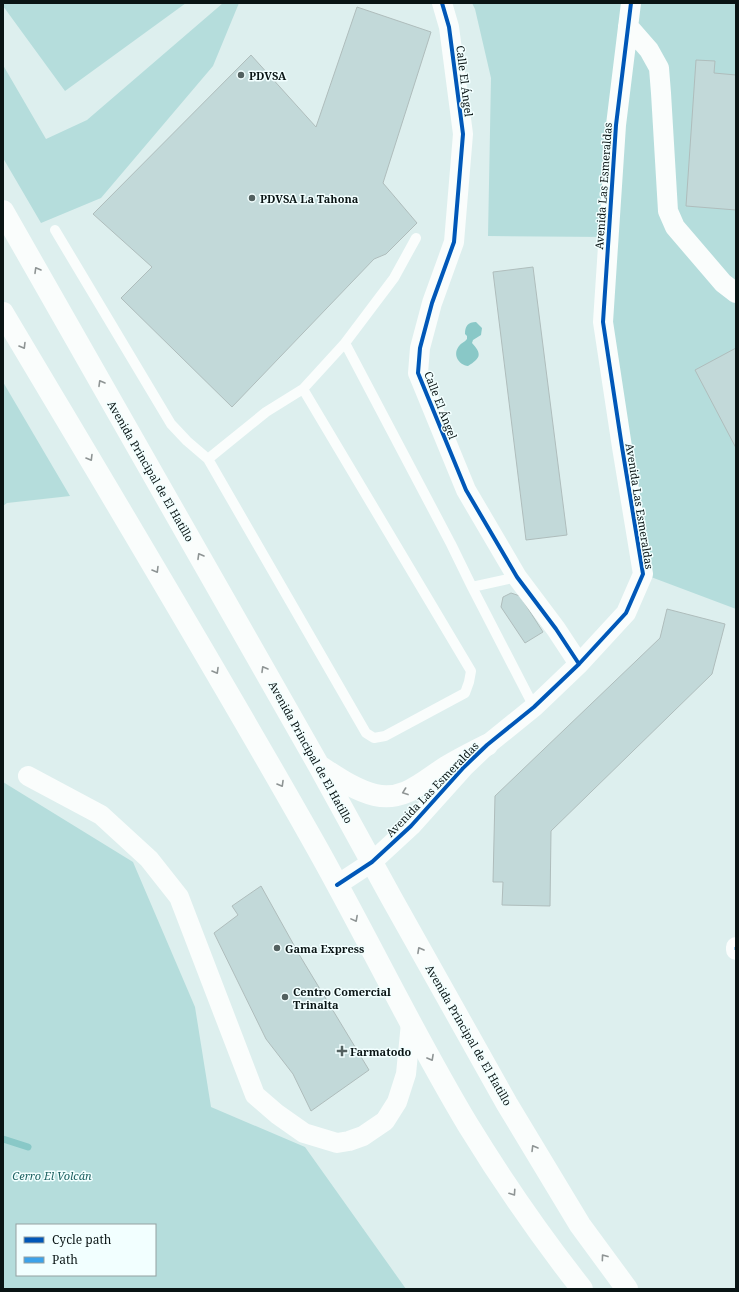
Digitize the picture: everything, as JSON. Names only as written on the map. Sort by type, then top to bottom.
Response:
[{"type":"main road","name":"Avenida Principal de El Hatillo","points":[[3,211],[319,766],[507,1104],[580,1225],[627,1289]]},
{"type":"main road","points":[[3,313],[196,637],[314,842],[411,1023],[469,1125],[512,1192],[563,1265],[582,1289]]},
{"type":"main road","points":[[319,766],[352,787],[375,795],[391,797],[408,792],[418,787],[447,766],[487,745]]},
{"type":"street","name":"Calle El Ángel","points":[[442,3],[449,27],[463,134],[454,242],[432,303],[420,348],[418,372],[466,490],[517,577],[556,629],[579,664]]},
{"type":"street","name":"Avenida Las Esmeraldas","points":[[337,885],[372,862],[411,826],[464,767],[487,745],[534,708],[579,664],[626,613],[643,574],[603,322],[616,126],[631,3]]},
{"type":"street","points":[[628,26],[649,50],[659,68],[668,211],[674,227],[723,283],[736,293]]},
{"type":"street","points":[[28,776],[101,815],[149,859],[179,897],[255,1095],[277,1114],[304,1133],[337,1142],[349,1141],[364,1136],[385,1121],[396,1102],[406,1074],[411,1023]]},
{"type":"lane","points":[[55,230],[171,424],[187,441],[208,459],[366,733],[374,738],[385,736],[465,693],[471,671],[303,389]]},
{"type":"lane","points":[[208,459],[266,412],[303,389],[345,343],[394,278],[416,238]]},
{"type":"lane","points":[[345,343],[448,537],[534,708]]},
{"type":"lane","points":[[472,586],[517,577]]},
{"type":"green space","points":[[3,3],[186,3],[65,91],[3,6]]},
{"type":"green space","points":[[223,3],[239,3],[213,66],[101,198],[41,223],[3,158],[3,65],[46,139],[87,120]]},
{"type":"green space","points":[[472,3],[736,3],[736,609],[643,574],[607,345],[608,237],[488,236],[491,78],[475,9]]},
{"type":"green space","points":[[3,382],[70,496],[7,503],[3,506]]},
{"type":"green space","name":"Cerro El Volcán","points":[[3,782],[133,862],[195,1007],[211,1107],[305,1147],[406,1289],[3,1289]]},
{"type":"shaded area","points":[[476,322],[482,328],[481,335],[473,340],[472,343],[479,353],[479,356],[476,361],[468,366],[459,362],[456,353],[459,346],[467,339],[465,334],[466,327],[471,323]]},
{"type":"building","name":"PDVSA La Tahona","points":[[357,7],[431,32],[383,183],[417,223],[386,254],[374,259],[232,407],[121,298],[152,267],[93,214],[251,55],[316,127]]},
{"type":"building","points":[[696,60],[715,61],[714,73],[736,75],[736,210],[686,206]]},
{"type":"building","points":[[533,267],[567,535],[526,540],[493,272]]},
{"type":"building","points":[[736,348],[736,448],[695,370]]},
{"type":"building","points":[[511,593],[520,596],[543,632],[525,643],[501,607],[503,597]]},
{"type":"building","points":[[667,609],[725,624],[712,674],[551,831],[550,906],[502,905],[503,882],[493,882],[495,796],[660,638]]},
{"type":"building","name":"Centro Comercial Trinalta","points":[[261,886],[300,956],[369,1070],[311,1111],[293,1074],[266,1039],[214,933],[238,915],[232,906]]},
{"type":"waterway","points":[[3,1139],[28,1147]]},
{"type":"cycle path","points":[[442,3],[449,27],[463,134],[454,242],[432,303],[420,348],[418,373],[466,490],[517,577],[556,629],[579,664]]},
{"type":"cycle path","points":[[337,885],[372,862],[411,826],[464,767],[487,745],[534,707],[579,664],[626,613],[643,574],[603,322],[616,125],[631,3]]},
{"type":"place","name":"PDVSA","points":[[241,75]]},
{"type":"place","name":"PDVSA La Tahona","points":[[252,198]]},
{"type":"place","name":"Gama Express","points":[[277,948]]},
{"type":"place","name":"Centro Comercial Trinalta","points":[[285,997]]},
{"type":"place","name":"Farmatodo","points":[[342,1051]]}]
